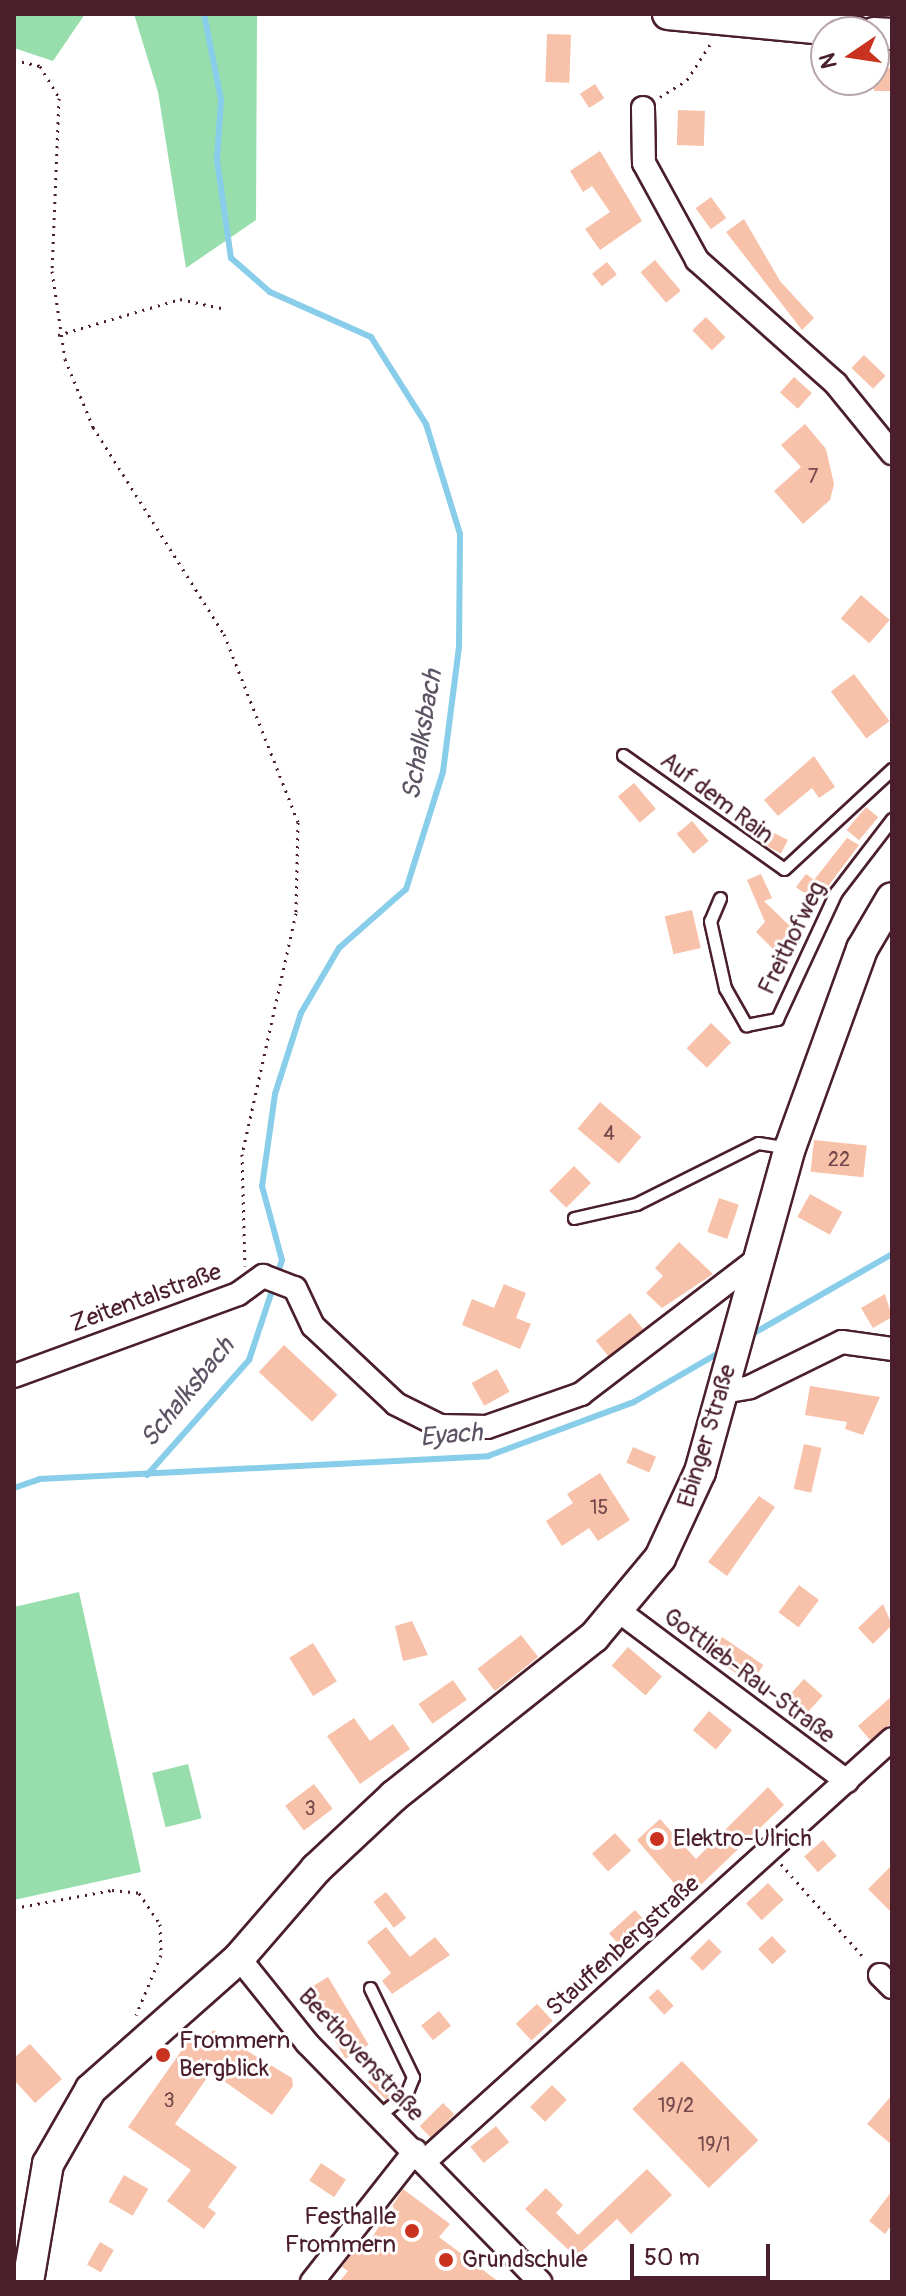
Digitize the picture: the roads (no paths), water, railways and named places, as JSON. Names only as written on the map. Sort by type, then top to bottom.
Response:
[{"type":"main road","points":[[668,14],[723,23],[810,29]]},
{"type":"main road","name":"Ebinger Straße","points":[[28,2282],[36,2207],[72,2111],[239,1958],[316,1869],[394,1796],[620,1612],[685,1510],[725,1383],[755,1261],[790,1148],[862,949],[892,898]]},
{"type":"street","points":[[643,108],[644,163],[697,260],[836,384],[892,453]]},
{"type":"street","name":"Zeitentalstraße","points":[[14,1376],[238,1294],[256,1279],[287,1280],[313,1326],[381,1392],[427,1422],[470,1429],[532,1417],[581,1394],[755,1261]]},
{"type":"street","points":[[725,1383],[750,1387],[842,1342],[892,1349]]},
{"type":"street","name":"Gottlieb-Rau-Straße","points":[[620,1612],[847,1781]]},
{"type":"street","name":"Stauffenbergstraße","points":[[420,2156],[892,1739]]},
{"type":"street","name":"Beethovenstraße","points":[[239,1958],[307,2043],[380,2114],[540,2282]]},
{"type":"street","name":"Beethovenstraße","points":[[312,2282],[420,2156]]},
{"type":"lane","name":"Auf dem Rain","points":[[623,755],[784,869],[892,769]]},
{"type":"lane","name":"Freithofweg","points":[[720,898],[710,921],[725,988],[746,1025],[777,1019],[836,892],[892,819]]},
{"type":"lane","points":[[574,1218],[636,1204],[758,1143],[790,1148]]},
{"type":"lane","points":[[370,1988],[413,2077],[406,2094],[380,2114]]},
{"type":"waterway","name":"Schalksbach","points":[[204,14],[221,100],[217,160],[231,258],[270,292],[371,337],[426,424],[460,534],[459,647],[443,772],[406,889],[339,948],[301,1013],[275,1094],[262,1186],[282,1260],[277,1275]]},
{"type":"waterway","name":"Eyach","points":[[749,1336],[892,1254]]},
{"type":"waterway","name":"Schalksbach","points":[[147,1475],[249,1360],[274,1285]]},
{"type":"waterway","name":"Eyach","points":[[14,1488],[40,1479],[488,1456],[634,1402],[722,1351]]},
{"type":"place","name":"Elektro-Ulrich","points":[[657,1839]]},
{"type":"place","name":"Frommern Bergblick","points":[[163,2055]]},
{"type":"place","name":"Festhalle Frommern","points":[[412,2231]]},
{"type":"place","name":"Grundschule","points":[[446,2260]]}]
